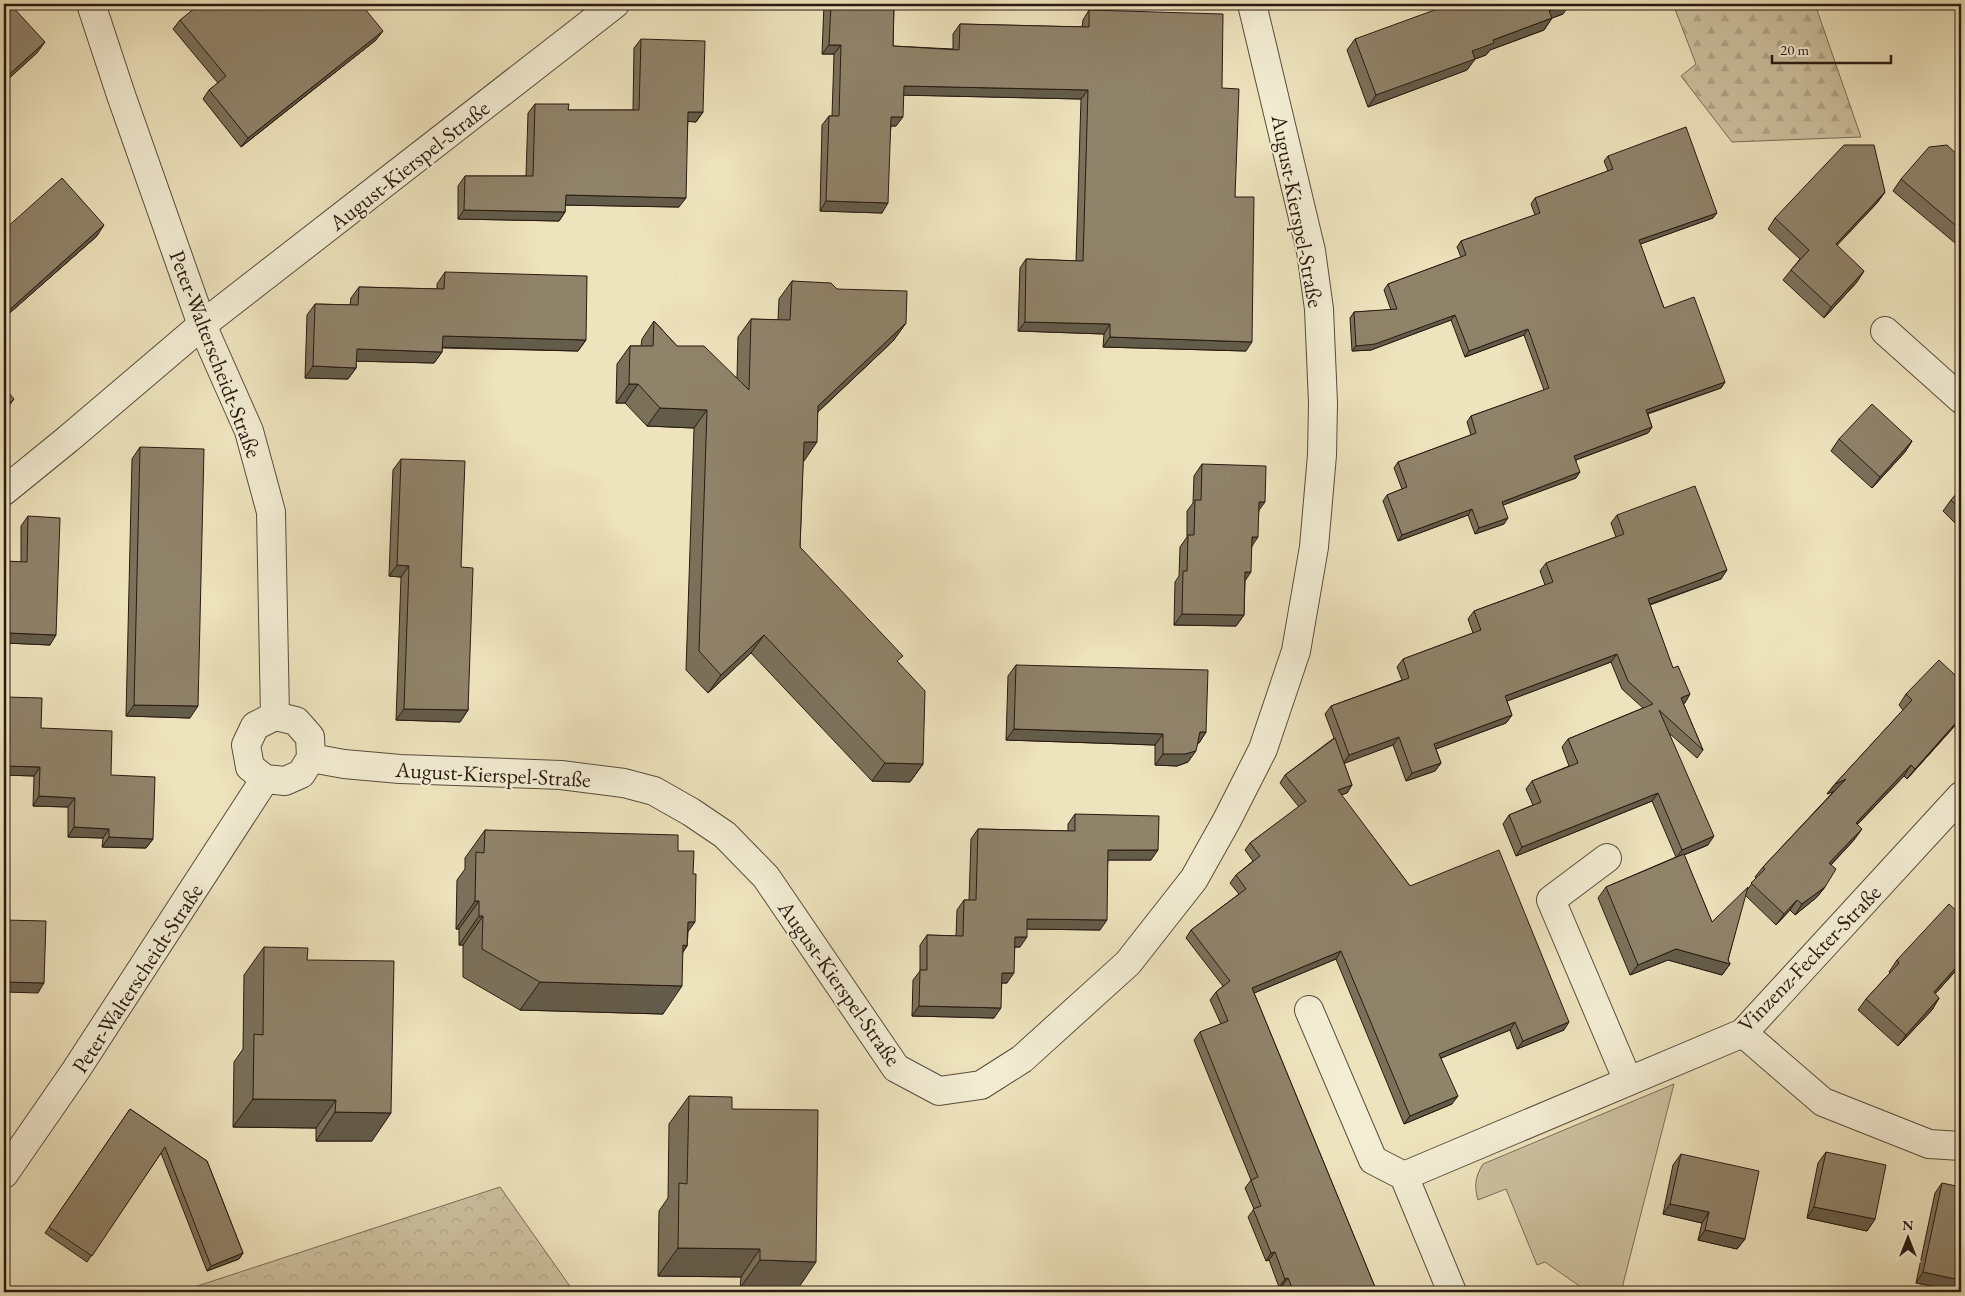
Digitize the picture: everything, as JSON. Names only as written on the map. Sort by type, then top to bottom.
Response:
[{"type":"street","name":"Peter-Walterscheidt-Straße","points":[[91,4],[202,325],[249,431],[271,512],[275,716]]},
{"type":"street","name":"August-Kierspel-Straße","points":[[4,491],[68,440],[202,325],[615,4]]},
{"type":"street","name":"August-Kierspel-Straße","points":[[311,758],[344,764],[400,769],[561,775],[624,783],[654,791],[691,812],[725,835],[766,878],[896,1068],[939,1090],[981,1085],[1022,1059],[1128,963],[1194,879],[1263,749],[1296,651],[1314,547],[1322,455],[1323,403],[1319,309],[1311,251],[1252,4]]},
{"type":"street","points":[[1885,331],[1961,399]]},
{"type":"street","points":[[275,716],[296,721],[310,737],[311,758],[301,774],[285,782],[265,779],[250,767],[246,745],[255,726],[275,716]]},
{"type":"street","name":"Peter-Walterscheidt-Straße","points":[[4,1174],[76,1070],[265,779]]},
{"type":"street","name":"Vinzenz-Feckter-Straße","points":[[1404,1176],[1743,1033],[1961,796]]},
{"type":"street","points":[[1607,858],[1551,900],[1628,1081]]},
{"type":"street","points":[[1309,1010],[1373,1160],[1404,1176],[1452,1292]]},
{"type":"street","points":[[1743,1033],[1823,1102],[1929,1144],[1961,1146]]},
{"type":"green space","points":[[1673,4],[1815,4],[1861,137],[1732,142],[1681,76],[1696,64]]},
{"type":"green space","points":[[1674,1084],[1621,1292],[1588,1292],[1545,1262],[1537,1265],[1506,1189],[1478,1200],[1476,1182],[1483,1164]]},
{"type":"green space","points":[[500,1187],[574,1292],[179,1292]]},
{"type":"building","points":[[4,4],[10,4],[45,42],[4,79]]},
{"type":"building","points":[[200,4],[361,4],[383,31],[248,138],[209,90],[226,76],[180,20]]},
{"type":"building","points":[[831,4],[894,4],[893,46],[959,50],[960,24],[1089,27],[1089,10],[1223,14],[1222,88],[1239,89],[1235,197],[1254,197],[1252,342],[1110,337],[1110,324],[1025,322],[1026,259],[1083,261],[1088,90],[904,86],[903,117],[891,117],[888,203],[826,201],[829,116],[839,116],[841,45],[829,45]]},
{"type":"building","points":[[1451,4],[1568,4],[1549,11],[1552,18],[1493,40],[1494,43],[1472,51],[1475,59],[1376,95],[1355,39]]},
{"type":"building","points":[[641,39],[705,41],[703,112],[688,112],[686,198],[566,195],[565,212],[464,210],[465,176],[533,176],[535,104],[569,104],[568,110],[639,110]]},
{"type":"building","points":[[1686,127],[1717,213],[1639,240],[1664,308],[1694,297],[1725,382],[1646,410],[1652,427],[1574,456],[1580,472],[1502,502],[1508,518],[1479,528],[1472,509],[1402,535],[1387,495],[1407,487],[1398,462],[1476,433],[1471,416],[1549,388],[1528,329],[1469,351],[1455,315],[1375,344],[1356,346],[1354,312],[1397,309],[1388,284],[1466,255],[1461,241],[1540,213],[1535,198],[1613,169],[1608,156]]},
{"type":"building","points":[[1844,145],[1874,145],[1885,192],[1836,244],[1864,271],[1831,307],[1791,270],[1809,250],[1775,218]]},
{"type":"building","points":[[1947,145],[1961,158],[1961,230],[1901,179],[1929,147]]},
{"type":"building","points":[[62,178],[104,225],[7,312],[4,308],[4,230]]},
{"type":"building","points":[[445,272],[587,276],[586,340],[443,336],[442,352],[357,349],[356,368],[313,366],[315,304],[358,305],[359,287],[444,289]]},
{"type":"building","points":[[792,281],[831,283],[837,289],[907,291],[906,323],[818,406],[817,442],[804,442],[800,547],[903,656],[897,661],[925,691],[923,764],[885,763],[764,635],[721,675],[699,651],[707,410],[660,408],[638,384],[629,384],[630,346],[653,346],[654,321],[677,346],[704,346],[749,390],[751,319],[790,320]]},
{"type":"building","points":[[4,387],[14,399],[4,408]]},
{"type":"building","points":[[1872,404],[1912,441],[1880,477],[1839,439]]},
{"type":"building","points":[[140,447],[204,449],[198,706],[134,705]]},
{"type":"building","points":[[401,459],[465,461],[461,567],[473,568],[468,710],[404,709],[409,566],[397,565]]},
{"type":"building","points":[[1202,464],[1266,466],[1265,502],[1259,502],[1258,537],[1252,537],[1251,572],[1245,572],[1244,615],[1182,614],[1183,571],[1187,571],[1188,535],[1194,535],[1195,500],[1201,500]]},
{"type":"building","points":[[1695,486],[1727,570],[1648,599],[1673,668],[1678,666],[1690,694],[1681,698],[1703,750],[1659,710],[1714,836],[1682,850],[1658,793],[1522,847],[1509,815],[1541,802],[1532,781],[1578,763],[1568,739],[1653,704],[1628,681],[1617,654],[1505,696],[1512,715],[1434,744],[1441,763],[1412,773],[1399,737],[1349,755],[1331,706],[1409,678],[1403,659],[1481,630],[1474,611],[1553,582],[1546,563],[1624,534],[1617,515]]},
{"type":"building","points":[[1961,489],[1961,510],[1951,500]]},
{"type":"building","points":[[28,516],[60,518],[56,635],[8,633],[6,697],[42,698],[41,728],[112,731],[111,775],[155,777],[153,839],[109,837],[109,829],[74,827],[75,798],[39,796],[40,767],[4,766],[4,561],[27,562]]},
{"type":"building","points":[[1939,660],[1955,675],[1961,668],[1961,717],[1915,769],[1911,765],[1856,823],[1862,829],[1829,863],[1836,869],[1825,887],[1802,904],[1797,900],[1784,914],[1751,883],[1765,869],[1763,867],[1846,779],[1835,784],[1912,700],[1906,694]]},
{"type":"building","points":[[1016,665],[1208,670],[1206,732],[1200,732],[1196,751],[1185,754],[1163,754],[1163,734],[1014,729]]},
{"type":"building","points":[[1335,738],[1352,785],[1338,790],[1410,886],[1499,850],[1569,1022],[1523,1041],[1515,1022],[1439,1054],[1458,1096],[1410,1116],[1341,951],[1252,988],[1377,1292],[1294,1292],[1288,1278],[1285,1279],[1275,1252],[1271,1253],[1253,1209],[1261,1206],[1251,1180],[1258,1177],[1200,1032],[1228,1021],[1216,992],[1230,981],[1191,930],[1246,889],[1236,875],[1260,856],[1250,843],[1306,801],[1285,775]]},
{"type":"building","points":[[1075,814],[1159,816],[1158,850],[1108,850],[1107,920],[1027,919],[1027,937],[1015,937],[1014,973],[1002,973],[1001,1008],[919,1006],[920,970],[927,970],[927,935],[963,936],[964,900],[976,900],[978,829],[1075,831]]},
{"type":"building","points":[[485,830],[678,835],[678,851],[694,851],[693,874],[696,874],[695,922],[688,922],[687,946],[683,945],[682,986],[540,982],[482,949],[483,916],[479,916],[479,901],[475,901],[476,852],[484,853]]},
{"type":"building","points":[[1684,854],[1712,922],[1748,887],[1728,960],[1730,964],[1676,949],[1638,965],[1606,887]]},
{"type":"building","points":[[1949,904],[1961,915],[1961,962],[1934,992],[1939,998],[1906,1035],[1866,999],[1899,963],[1897,960]]},
{"type":"building","points":[[4,920],[46,921],[44,983],[4,982]]},
{"type":"building","points":[[264,947],[308,948],[307,960],[394,961],[391,1113],[335,1112],[336,1100],[253,1099],[254,1034],[263,1035]]},
{"type":"building","points":[[689,1096],[732,1097],[732,1109],[818,1110],[816,1262],[760,1260],[760,1249],[678,1248],[679,1183],[687,1184]]},
{"type":"building","points":[[130,1109],[207,1161],[243,1253],[211,1266],[165,1147],[92,1256],[49,1227]]},
{"type":"building","points":[[1826,1152],[1886,1165],[1875,1219],[1814,1207]]},
{"type":"building","points":[[1681,1154],[1759,1171],[1745,1239],[1705,1230],[1709,1212],[1670,1204]]},
{"type":"building","points":[[1942,1183],[1961,1187],[1960,1280],[1923,1272]]}]
